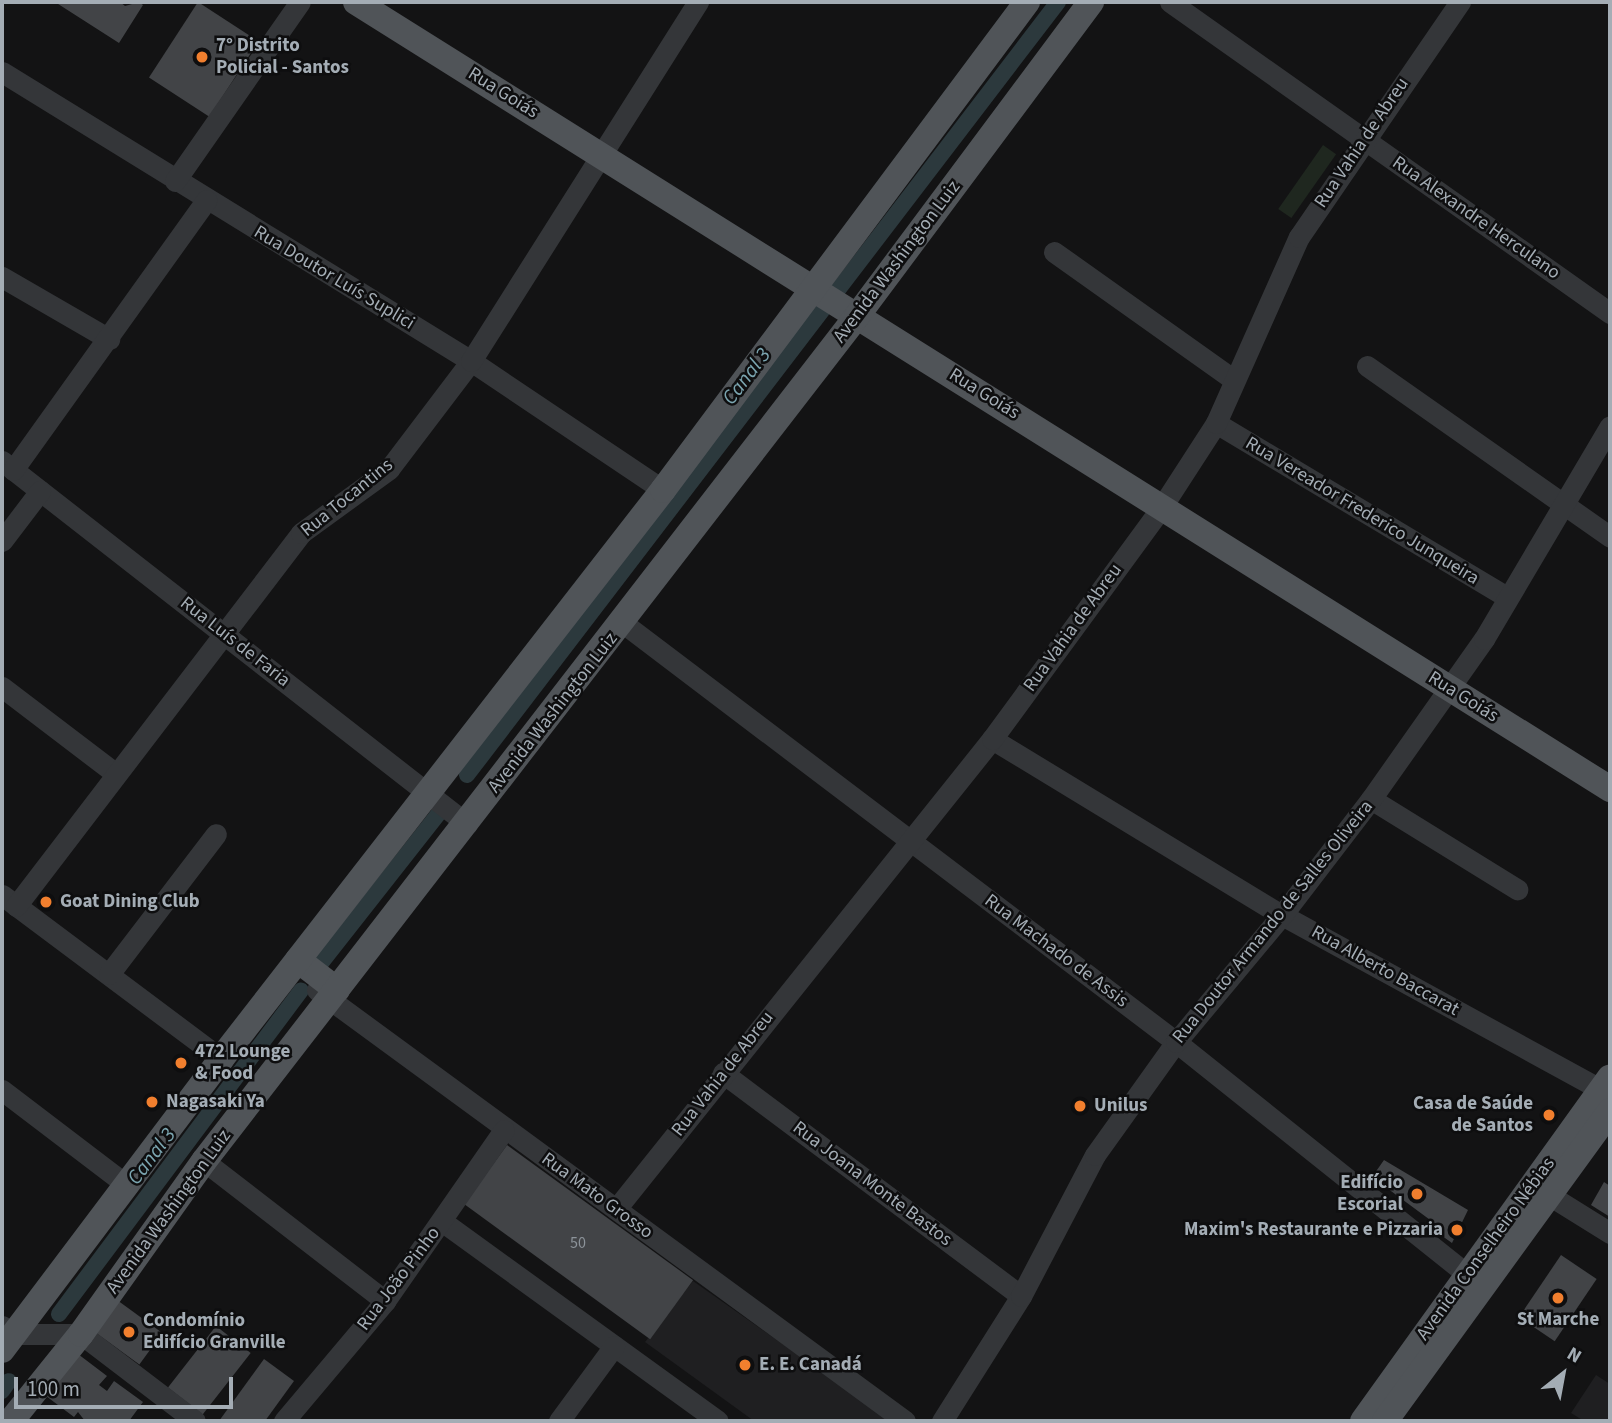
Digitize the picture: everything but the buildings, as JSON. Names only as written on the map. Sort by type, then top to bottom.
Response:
[{"type":"main road","name":"Rua Goiás","points":[[356,2],[834,303],[1163,505],[1610,789]]},
{"type":"main road","name":"Avenida Washington Luiz","points":[[11,1421],[81,1334],[204,1161],[623,623],[834,303],[1027,2]]},
{"type":"main road","name":"Avenida Washington Luiz","points":[[6,1337],[128,1186],[221,1059],[663,490],[834,303],[1091,2]]},
{"type":"main road","points":[[294,965],[334,995]]},
{"type":"main road","name":"Avenida Conselheiro Nébias","points":[[1363,1421],[1474,1281],[1549,1195],[1607,1093]]},
{"type":"main road","name":"Avenida Conselheiro Nébias","points":[[1385,1421],[1474,1281],[1607,1093]]},
{"type":"street","points":[[175,181],[300,2]]},
{"type":"street","name":"Rua Tocantins","points":[[9,900],[116,774],[301,533],[389,469],[471,361],[698,2]]},
{"type":"street","name":"Rua Alexandre Herculano","points":[[1170,2],[1610,313]]},
{"type":"street","name":"Rua Vahia de Abreu","points":[[616,1209],[992,738],[1163,505],[1216,423],[1299,237],[1364,138],[1460,2]]},
{"type":"street","name":"Rua Doutor Luís Suplici","points":[[2,72],[471,361],[663,490]]},
{"type":"street","points":[[8,466],[109,338],[206,200]]},
{"type":"street","points":[[1054,252],[1234,380]]},
{"type":"street","points":[[2,277],[109,338]]},
{"type":"street","points":[[1367,366],[1610,537]]},
{"type":"street","name":"Rua Vereador Frederico Junqueira","points":[[1216,423],[1507,598]]},
{"type":"street","name":"Rua Doutor Armando de Salles Oliveira","points":[[942,1421],[1021,1296],[1095,1155],[1176,1042],[1282,915],[1371,799],[1447,687],[1484,639],[1562,502],[1610,426]]},
{"type":"street","name":"Rua Luís de Faria","points":[[8,466],[467,824]]},
{"type":"street","points":[[2,541],[40,491]]},
{"type":"street","name":"Rua Machado de Assis","points":[[623,623],[1176,1042],[1474,1281]]},
{"type":"street","points":[[2,687],[116,774]]},
{"type":"street","name":"Rua Alberto Baccarat","points":[[992,738],[1282,915],[1607,1093]]},
{"type":"street","points":[[1371,799],[1517,890]]},
{"type":"street","points":[[109,974],[216,834]]},
{"type":"street","points":[[9,900],[221,1059]]},
{"type":"street","name":"Rua Mato Grosso","points":[[334,995],[504,1130],[905,1421]]},
{"type":"street","name":"Rua Joana Monte Bastos","points":[[723,1073],[1021,1296]]},
{"type":"street","points":[[2,1090],[128,1186]]},
{"type":"street","name":"Rua João Pinho","points":[[284,1421],[385,1301],[443,1222],[504,1130]]},
{"type":"street","points":[[204,1161],[385,1301]]},
{"type":"street","points":[[1549,1195],[1610,1233]]},
{"type":"street","points":[[443,1222],[718,1421]]},
{"type":"street","points":[[6,1337],[81,1334],[195,1421]]},
{"type":"street","points":[[559,1421],[614,1346]]},
{"type":"shaded area","points":[[1323,145],[1336,154],[1291,218],[1278,209]]},
{"type":"shaded area","name":"E. E. Canadá","points":[[693,1281],[891,1421],[754,1421],[645,1342]]},
{"type":"shaded area","points":[[1596,1375],[1610,1384],[1610,1421],[1584,1421],[1571,1413]]},
{"type":"waterway","name":"Canal 3","points":[[467,775],[1058,2]]},
{"type":"waterway","name":"Canal 3","points":[[321,963],[439,813]]},
{"type":"waterway","name":"Canal 3","points":[[59,1314],[301,990]]},
{"type":"waterway","name":"Canal 3","points":[[2,1391],[9,1381]]},
{"type":"place","name":"7° Distrito Policial - Santos","points":[[202,57]]},
{"type":"place","name":"Goat Dining Club","points":[[46,902]]},
{"type":"place","name":"472 Lounge & Food","points":[[181,1063]]},
{"type":"place","name":"Nagasaki Ya","points":[[152,1102]]},
{"type":"place","name":"Unilus","points":[[1080,1106]]},
{"type":"place","name":"Casa de Saúde de Santos","points":[[1549,1115]]},
{"type":"place","name":"Edifício Escorial","points":[[1417,1194]]},
{"type":"place","name":"Maxim's Restaurante e Pizzaria","points":[[1457,1230]]},
{"type":"place","name":"St Marche","points":[[1558,1298]]},
{"type":"place","name":"Condomínio Edifício Granville","points":[[129,1332]]},
{"type":"place","name":"E. E. Canadá","points":[[745,1365]]}]
